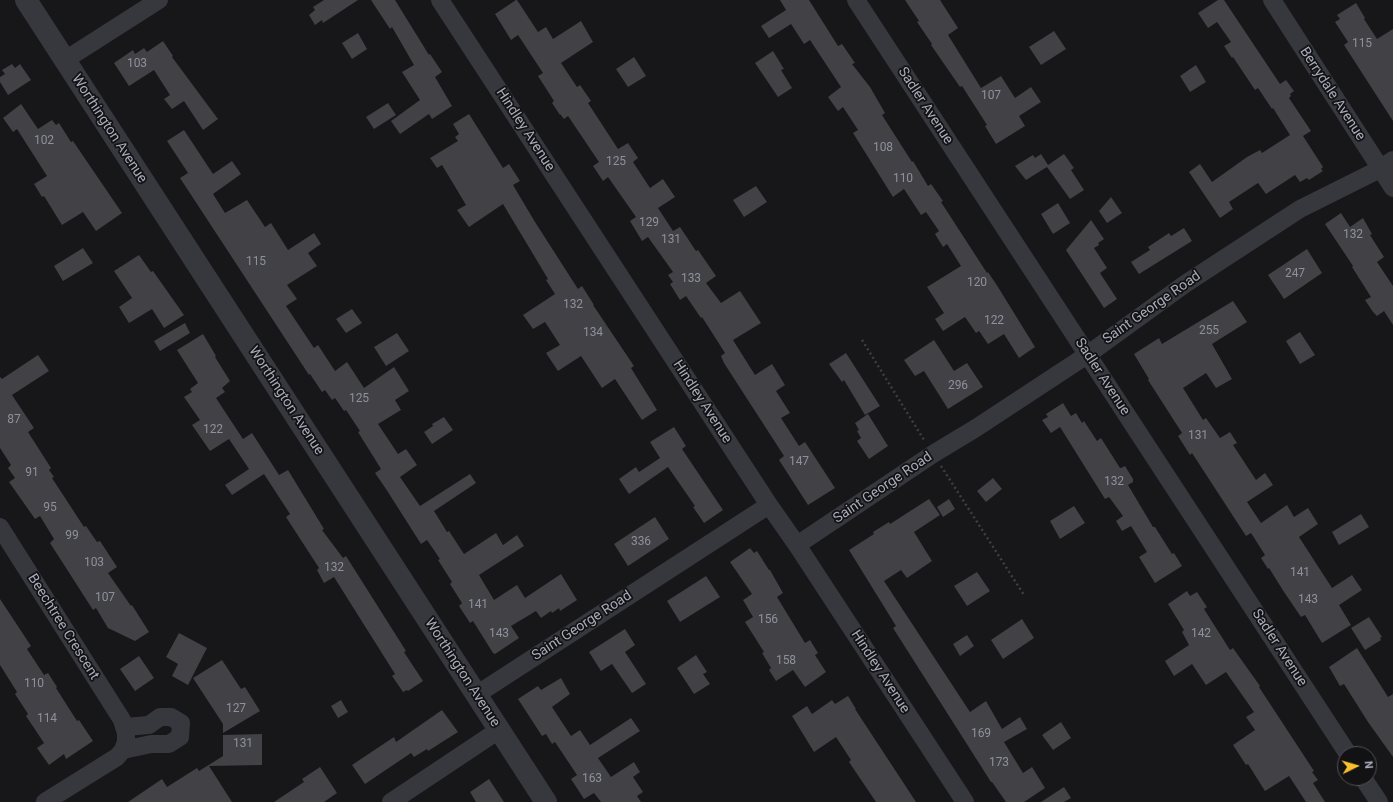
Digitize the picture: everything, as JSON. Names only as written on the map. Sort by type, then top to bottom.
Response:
[{"type":"street","name":"Worthington Avenue","points":[[26,0],[546,802]]},
{"type":"street","points":[[65,60],[160,0]]},
{"type":"street","name":"Hindley Avenue","points":[[440,0],[769,505],[797,545],[965,802]]},
{"type":"street","name":"Sadler Avenue","points":[[856,0],[1343,746]]},
{"type":"street","name":"Berrydale Avenue","points":[[1272,0],[1387,164],[1393,188]]},
{"type":"street","name":"Saint George Road","points":[[797,545],[1087,354],[1185,284],[1300,209],[1387,164]]},
{"type":"street","name":"Saint George Road","points":[[476,695],[769,505]]},
{"type":"street","name":"Beechtree Crescent","points":[[0,527],[125,727]]},
{"type":"street","points":[[45,802],[117,757],[123,750],[126,742],[125,727],[149,725],[160,717],[171,716],[181,723],[180,737],[169,744],[151,744],[123,750]]},
{"type":"street","points":[[391,802],[499,730]]},
{"type":"street","points":[[1368,786],[1379,802]]},
{"type":"building","points":[[324,0],[358,0],[323,23],[322,20],[315,25],[309,15],[315,10],[313,7]]},
{"type":"building","points":[[371,0],[395,0],[429,55],[430,54],[442,72],[435,77],[452,106],[432,119],[429,114],[400,134],[391,121],[420,100],[402,72],[414,65],[392,27],[390,29]]},
{"type":"building","points":[[516,0],[538,32],[546,27],[553,39],[581,21],[593,42],[561,63],[577,87],[580,85],[591,101],[588,103],[618,149],[628,143],[638,158],[633,162],[650,188],[663,179],[675,197],[658,208],[673,231],[680,227],[696,251],[698,250],[716,276],[706,283],[721,303],[740,291],[761,323],[733,340],[755,375],[772,364],[785,385],[776,391],[790,413],[781,418],[799,446],[805,442],[835,488],[808,505],[779,460],[784,456],[724,363],[721,356],[725,353],[702,317],[701,318],[686,296],[680,300],[670,284],[673,282],[668,275],[673,272],[648,237],[642,241],[630,221],[636,217],[608,177],[603,181],[593,166],[599,162],[568,116],[564,119],[552,103],[554,101],[538,76],[543,73],[518,35],[511,40],[495,14]]},
{"type":"building","points":[[780,0],[809,0],[838,46],[842,44],[855,63],[852,64],[870,87],[885,113],[882,115],[928,186],[931,184],[943,201],[941,202],[987,273],[988,272],[998,287],[1035,347],[1019,358],[1004,334],[988,344],[979,331],[976,333],[965,317],[943,331],[935,319],[944,313],[927,287],[961,266],[947,244],[943,247],[935,234],[939,231],[926,212],[921,215],[904,189],[893,197],[853,133],[858,130],[843,107],[838,111],[828,97],[841,87],[810,40],[804,44],[791,24],[769,38],[761,26],[786,10]]},
{"type":"building","points":[[905,0],[940,0],[958,28],[948,35],[981,88],[1001,76],[1015,98],[1031,87],[1041,102],[1019,116],[1025,126],[996,144],[985,126],[987,125],[962,86],[960,87],[931,45],[932,44],[917,22],[919,21]]},
{"type":"building","points":[[1218,0],[1224,0],[1280,84],[1286,80],[1294,91],[1290,94],[1291,96],[1289,98],[1311,131],[1303,136],[1323,167],[1321,169],[1323,171],[1309,180],[1307,178],[1300,182],[1295,175],[1266,194],[1258,183],[1229,202],[1233,209],[1220,218],[1189,172],[1200,164],[1212,182],[1247,157],[1260,150],[1262,153],[1290,135],[1273,108],[1272,109],[1258,88],[1255,90],[1224,46],[1231,42],[1217,22],[1208,28],[1198,13]]},
{"type":"building","points":[[1356,3],[1377,39],[1393,29],[1393,121],[1344,45],[1348,42],[1335,22],[1340,19],[1337,15]]},
{"type":"building","points":[[1054,31],[1066,49],[1041,65],[1029,47]]},
{"type":"building","points":[[358,33],[367,49],[352,59],[342,43]]},
{"type":"building","points":[[163,41],[173,56],[172,57],[218,119],[203,130],[184,101],[172,109],[164,99],[170,95],[154,70],[129,86],[114,63],[133,50],[135,54],[144,48],[147,52]]},
{"type":"building","points":[[773,51],[784,69],[781,70],[792,88],[778,97],[755,63]]},
{"type":"building","points":[[634,57],[646,76],[628,87],[616,69]]},
{"type":"building","points":[[12,64],[15,68],[20,64],[31,80],[8,95],[0,82],[0,77],[5,74],[2,70]]},
{"type":"building","points":[[1196,65],[1206,82],[1190,92],[1180,76]]},
{"type":"building","points":[[388,103],[396,115],[374,129],[366,117]]},
{"type":"building","points":[[21,104],[38,129],[52,120],[56,125],[59,123],[122,213],[96,231],[83,212],[62,225],[44,196],[42,197],[34,184],[47,176],[17,129],[13,132],[3,118]]},
{"type":"building","points":[[469,114],[503,168],[509,164],[520,181],[513,185],[535,222],[578,289],[582,286],[634,366],[631,368],[657,410],[642,420],[615,379],[602,388],[581,356],[558,371],[546,353],[560,345],[545,322],[533,329],[523,315],[555,294],[546,280],[548,279],[503,204],[469,227],[457,210],[466,205],[442,165],[437,168],[430,158],[458,141],[455,137],[459,134],[453,124]]},
{"type":"building","points":[[184,130],[213,174],[232,161],[241,174],[213,194],[225,213],[247,200],[265,227],[271,223],[288,250],[314,233],[321,244],[308,253],[317,266],[287,285],[297,299],[286,306],[314,348],[318,345],[335,371],[347,362],[364,388],[394,367],[409,391],[395,400],[401,410],[378,424],[398,454],[406,449],[417,465],[400,477],[420,506],[470,474],[476,483],[434,511],[447,532],[449,531],[464,554],[496,533],[503,545],[517,535],[524,546],[479,575],[494,600],[517,585],[525,598],[561,574],[577,600],[560,611],[559,608],[552,613],[551,611],[541,618],[536,611],[511,626],[519,638],[495,654],[493,653],[473,621],[470,623],[459,606],[462,603],[450,584],[452,582],[438,560],[440,559],[427,540],[421,544],[375,473],[381,469],[358,432],[360,431],[346,410],[344,411],[335,398],[332,400],[325,390],[322,392],[310,374],[309,375],[180,178],[188,173],[167,141]]},
{"type":"building","points":[[1041,154],[1048,165],[1064,154],[1074,168],[1071,170],[1084,190],[1070,199],[1047,167],[1026,180],[1015,166],[1033,155],[1035,158]]},
{"type":"building","points":[[756,186],[767,202],[744,217],[733,200]]},
{"type":"building","points":[[1111,197],[1122,213],[1107,223],[1099,211]]},
{"type":"building","points":[[1058,203],[1070,223],[1053,234],[1041,214]]},
{"type":"building","points":[[1341,213],[1350,227],[1363,218],[1372,234],[1370,235],[1384,257],[1377,262],[1393,286],[1393,325],[1384,311],[1377,316],[1373,312],[1365,300],[1371,297],[1352,267],[1353,266],[1325,224]]},
{"type":"building","points":[[1091,220],[1104,239],[1094,248],[1107,268],[1100,273],[1117,299],[1104,308],[1066,250]]},
{"type":"building","points":[[1184,228],[1192,241],[1139,274],[1131,262],[1150,250],[1148,247],[1169,233],[1171,236]]},
{"type":"building","points":[[83,248],[93,263],[63,281],[54,266]]},
{"type":"building","points":[[1307,249],[1322,273],[1284,299],[1268,275]]},
{"type":"building","points":[[139,255],[151,272],[153,271],[184,315],[164,328],[152,309],[129,323],[119,307],[132,298],[114,271]]},
{"type":"building","points":[[1233,301],[1247,322],[1212,344],[1232,379],[1216,388],[1206,373],[1183,388],[1203,420],[1206,418],[1220,438],[1230,432],[1237,443],[1233,445],[1256,480],[1265,473],[1273,485],[1247,502],[1261,523],[1287,505],[1294,517],[1308,508],[1318,524],[1299,537],[1332,588],[1352,575],[1362,590],[1339,605],[1351,625],[1322,643],[1305,615],[1301,617],[1269,568],[1268,569],[1261,558],[1265,555],[1251,533],[1246,536],[1192,453],[1190,455],[1178,436],[1182,433],[1148,380],[1149,379],[1134,354],[1159,338],[1162,344]]},
{"type":"building","points":[[352,309],[362,323],[346,333],[336,319]]},
{"type":"building","points":[[185,323],[190,333],[160,351],[154,341]]},
{"type":"building","points":[[1300,332],[1315,355],[1300,364],[1286,341]]},
{"type":"building","points":[[397,333],[409,351],[386,366],[374,347]]},
{"type":"building","points":[[203,334],[230,381],[222,388],[225,392],[216,398],[243,439],[252,433],[279,475],[288,470],[324,529],[322,530],[343,558],[346,556],[406,651],[404,652],[423,681],[408,691],[403,692],[392,676],[395,674],[334,577],[324,583],[317,570],[319,568],[286,517],[290,514],[264,474],[232,495],[225,485],[249,469],[229,439],[210,451],[192,425],[200,420],[184,397],[192,392],[190,389],[198,383],[177,350]]},
{"type":"building","points":[[934,340],[954,371],[967,363],[983,387],[948,409],[924,371],[915,376],[904,360]]},
{"type":"building","points":[[846,353],[880,406],[865,415],[844,380],[842,382],[829,364]]},
{"type":"building","points":[[38,355],[49,371],[12,395],[34,428],[28,432],[51,468],[49,470],[54,477],[52,478],[84,527],[86,526],[97,542],[100,541],[117,567],[108,573],[131,606],[132,605],[149,632],[135,641],[108,628],[96,608],[93,610],[50,543],[54,539],[40,516],[35,519],[9,482],[15,478],[8,468],[11,465],[0,448],[0,377],[2,379]]},
{"type":"building","points":[[1063,403],[1071,416],[1076,413],[1082,423],[1084,421],[1097,441],[1101,438],[1120,468],[1125,466],[1133,479],[1133,482],[1128,485],[1153,527],[1155,527],[1172,554],[1174,553],[1182,566],[1155,583],[1139,557],[1147,552],[1131,526],[1122,531],[1116,521],[1123,516],[1109,497],[1105,499],[1060,427],[1051,433],[1042,420],[1048,417],[1046,414]]},
{"type":"building","points":[[868,414],[888,446],[869,459],[857,441],[861,438],[855,423]]},
{"type":"building","points":[[444,417],[453,430],[432,444],[424,432],[433,426],[432,424]]},
{"type":"building","points":[[674,427],[686,446],[682,449],[723,510],[704,523],[693,507],[695,506],[668,467],[629,494],[619,479],[636,467],[639,472],[660,458],[650,442]]},
{"type":"building","points":[[993,478],[1002,489],[986,502],[977,491]]},
{"type":"building","points":[[929,499],[940,515],[914,532],[932,561],[907,578],[901,570],[884,581],[970,712],[986,701],[1002,729],[1020,717],[1027,729],[1004,742],[1023,773],[1032,767],[1045,788],[1024,802],[1006,802],[991,782],[893,628],[896,626],[849,550],[874,534],[873,532],[889,522],[890,524]]},
{"type":"building","points":[[949,499],[955,509],[943,517],[937,507]]},
{"type":"building","points":[[1074,506],[1085,523],[1060,539],[1050,521]]},
{"type":"building","points":[[1361,514],[1369,527],[1339,545],[1332,532]]},
{"type":"building","points":[[655,517],[669,539],[628,566],[614,544]]},
{"type":"building","points":[[750,548],[754,553],[757,551],[770,570],[783,593],[777,597],[805,643],[810,640],[818,653],[815,655],[826,672],[805,687],[793,670],[776,681],[769,670],[771,668],[762,653],[764,652],[745,622],[753,617],[743,600],[752,594],[730,562]]},
{"type":"building","points":[[977,572],[990,591],[967,606],[954,586]]},
{"type":"building","points":[[706,576],[720,597],[680,622],[667,601]]},
{"type":"building","points":[[1187,591],[1190,596],[1197,592],[1207,607],[1204,609],[1230,650],[1233,648],[1260,686],[1259,687],[1314,771],[1312,772],[1318,780],[1313,783],[1325,802],[1306,802],[1289,776],[1265,791],[1248,764],[1246,765],[1233,745],[1255,730],[1246,717],[1254,712],[1226,672],[1206,685],[1192,664],[1174,676],[1165,661],[1189,645],[1182,632],[1184,630],[1168,604]]},
{"type":"building","points":[[0,599],[31,646],[27,649],[44,675],[48,673],[77,721],[79,720],[93,741],[66,759],[64,754],[49,765],[37,748],[44,743],[26,716],[28,714],[15,694],[17,692],[0,665]]},
{"type":"building","points":[[1369,617],[1382,637],[1380,638],[1381,640],[1365,650],[1351,628]]},
{"type":"building","points":[[1022,619],[1034,638],[1003,659],[991,640]]},
{"type":"building","points":[[625,629],[635,645],[625,652],[646,684],[632,693],[612,664],[601,671],[589,652]]},
{"type":"building","points":[[179,633],[207,648],[188,685],[172,676],[178,664],[166,657]]},
{"type":"building","points":[[967,635],[974,646],[960,656],[953,644]]},
{"type":"building","points":[[1357,648],[1388,697],[1393,694],[1393,757],[1368,722],[1344,684],[1340,686],[1329,667]]},
{"type":"building","points":[[696,655],[707,672],[703,674],[710,684],[694,694],[677,668]]},
{"type":"building","points":[[139,656],[154,678],[135,691],[120,669]]},
{"type":"building","points":[[222,660],[241,689],[245,687],[260,711],[223,733],[223,724],[193,678]]},
{"type":"building","points":[[561,678],[570,694],[552,707],[571,736],[580,730],[590,745],[631,718],[640,731],[598,758],[611,777],[634,762],[640,772],[633,777],[643,792],[637,796],[641,802],[601,802],[594,793],[584,799],[571,779],[577,775],[555,742],[552,744],[546,734],[542,736],[518,699],[538,686],[541,690]]},
{"type":"building","points":[[848,696],[916,802],[876,802],[849,762],[851,760],[836,737],[814,752],[792,716],[807,706],[812,714],[832,700],[835,704]]},
{"type":"building","points":[[341,700],[348,712],[338,718],[331,706]]},
{"type":"building","points":[[442,710],[458,732],[428,751],[427,749],[414,757],[411,753],[365,784],[352,765],[394,737],[396,742]]},
{"type":"building","points":[[1061,722],[1071,738],[1053,750],[1042,735]]},
{"type":"building","points":[[262,734],[262,765],[209,766],[232,802],[128,802],[162,779],[167,787],[197,768],[199,771],[223,756],[223,735]]},
{"type":"building","points":[[320,767],[337,793],[324,802],[274,802],[304,782],[302,779]]},
{"type":"building","points":[[489,779],[504,802],[476,802],[470,792]]},
{"type":"building","points":[[1064,787],[1071,798],[1064,802],[1041,802]]}]
